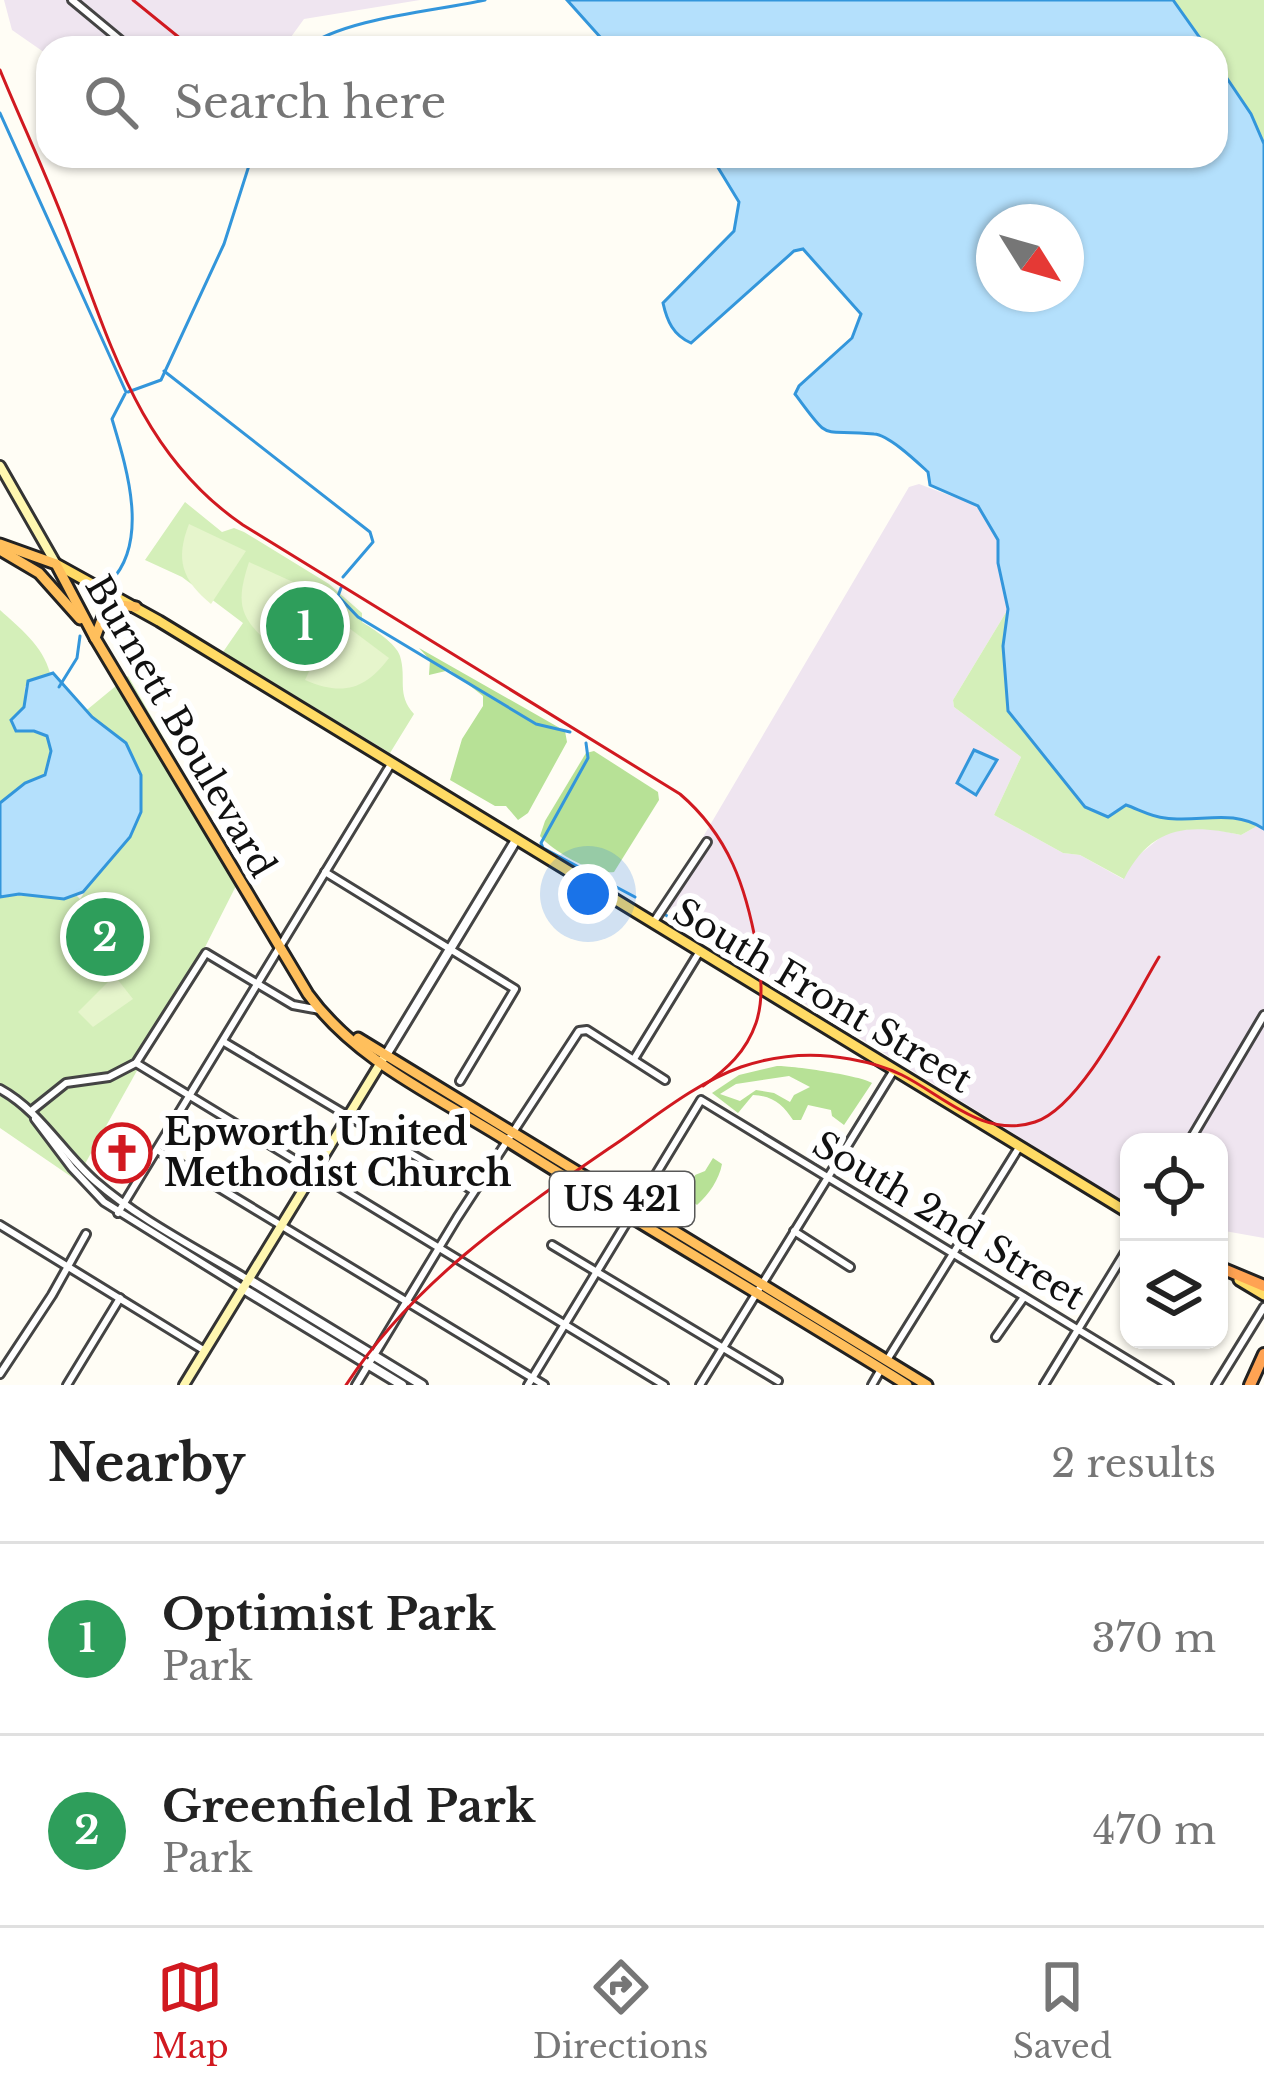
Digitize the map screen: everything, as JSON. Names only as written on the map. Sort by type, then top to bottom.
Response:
[{"type":"highway","points":[[0,547],[56,563]]},
{"type":"highway","points":[[0,547],[39,573],[95,638],[105,610],[121,604],[136,607]]},
{"type":"highway","name":"Burnett Boulevard","points":[[56,563],[95,638],[320,1010]]},
{"type":"highway","name":"US 421","points":[[320,1010],[383,1059],[884,1365],[927,1385]]},
{"type":"highway","points":[[1228,1272],[1264,1291]]},
{"type":"highway","points":[[1250,1385],[1264,1354]]},
{"type":"highway","name":"US 421","points":[[884,1365],[907,1385]]},
{"type":"main road","name":"Burnett Boulevard","points":[[0,466],[56,563]]},
{"type":"main road","name":"South Front Street","points":[[56,563],[136,607],[1120,1208]]},
{"type":"main road","points":[[184,1385],[383,1059]]},
{"type":"street","points":[[72,0],[116,36]]},
{"type":"street","points":[[118,1213],[391,764]]},
{"type":"street","points":[[383,1059],[516,840]]},
{"type":"street","points":[[652,923],[707,842]]},
{"type":"street","points":[[325,872],[515,989],[460,1081]]},
{"type":"street","points":[[634,1059],[700,951]]},
{"type":"street","points":[[31,1111],[62,1084],[109,1077],[136,1063],[206,952],[293,1005],[320,1010]]},
{"type":"street","points":[[1195,1133],[1264,1016]]},
{"type":"street","points":[[356,1385],[579,1030],[664,1080]]},
{"type":"street","points":[[223,1041],[474,1191]]},
{"type":"street","points":[[136,1063],[664,1385]]},
{"type":"street","points":[[700,1385],[894,1070]]},
{"type":"street","points":[[0,1089],[31,1111],[78,1165],[124,1204],[245,1284]]},
{"type":"street","name":"South 2nd Street","points":[[633,1212],[701,1100],[1169,1385]]},
{"type":"street","points":[[31,1111],[88,1188],[118,1213],[422,1385]]},
{"type":"street","points":[[872,1385],[1018,1149]]},
{"type":"street","points":[[157,1150],[530,1381],[544,1385]]},
{"type":"street","points":[[530,1381],[633,1212]]},
{"type":"street","points":[[0,1225],[205,1351]]},
{"type":"street","points":[[794,1231],[850,1267]]},
{"type":"street","points":[[1,1370],[86,1234]]},
{"type":"street","points":[[553,1245],[778,1381]]},
{"type":"street","points":[[1044,1385],[1120,1261]]},
{"type":"street","points":[[996,1337],[1024,1297]]},
{"type":"street","points":[[67,1385],[120,1298]]},
{"type":"street","points":[[1216,1385],[1264,1307]]},
{"type":"street","points":[[371,1360],[402,1385]]},
{"type":"shaded area","points":[[4,0],[420,0],[304,19],[292,36],[36,36],[36,47],[12,30]]},
{"type":"shaded area","points":[[919,484],[978,506],[998,540],[1008,609],[953,700],[954,707],[1021,757],[994,815],[1123,879],[1134,859],[1167,832],[1203,827],[1241,835],[1259,825],[1264,829],[1264,1238],[1228,1232],[1228,1133],[1120,1133],[1120,1199],[787,993],[748,957],[663,905],[909,487]]},
{"type":"green space","points":[[1173,0],[1264,0],[1264,144],[1228,82],[1228,36],[1198,36]]},
{"type":"green space","points":[[185,502],[222,532],[234,528],[244,532],[329,584],[362,613],[362,622],[394,646],[402,664],[405,700],[414,714],[390,753],[223,652],[243,623],[182,577],[145,560]]},
{"type":"green space","points":[[189,524],[246,551],[211,604],[184,569],[182,548]]},
{"type":"green space","points":[[249,562],[304,587],[307,596],[272,645],[252,626],[243,608]]},
{"type":"green space","points":[[1008,609],[1003,646],[1067,780],[1085,807],[1126,805],[1163,818],[1218,816],[1259,825],[1241,835],[1204,829],[1173,833],[1146,848],[1124,879],[1080,855],[1063,853],[994,815],[1021,757],[954,707],[953,700]]},
{"type":"green space","points":[[0,610],[36,646],[50,673],[25,686],[24,707],[11,720],[16,731],[48,736],[51,751],[45,775],[25,783],[0,803]]},
{"type":"green space","points":[[341,622],[389,658],[371,677],[352,687],[330,688],[305,680],[329,629]]},
{"type":"green space","points":[[419,648],[565,731],[567,742],[528,813],[518,820],[506,806],[495,806],[450,780],[462,739],[483,706],[483,696],[450,670],[429,675],[430,660]]},
{"type":"green space","points":[[128,676],[242,874],[76,1180],[0,1128],[0,897],[76,895],[80,899],[115,849],[63,714],[88,709]]},
{"type":"green space","points":[[594,751],[658,792],[659,800],[614,872],[574,861],[540,836],[586,753]]},
{"type":"green space","points":[[111,979],[118,980],[133,999],[93,1027],[78,1012]]},
{"type":"green space","points":[[786,1066],[872,1083],[844,1125],[831,1110],[808,1105],[801,1120],[793,1120],[777,1102],[753,1095],[738,1113],[712,1093],[739,1075]],"holes":[[[789,1076],[810,1087],[790,1102],[756,1090],[740,1101],[720,1094],[736,1084]]]},
{"type":"green space","points":[[713,1158],[722,1164],[721,1170],[697,1205],[679,1191],[662,1187],[671,1184],[691,1189],[695,1175],[705,1171]]},
{"type":"water","points":[[567,0],[1173,0],[1198,36],[599,36]]},
{"type":"water","points":[[1228,80],[1264,144],[1264,829],[1240,819],[1160,817],[1126,805],[1108,817],[1085,807],[1008,711],[1003,646],[1008,609],[998,540],[978,506],[930,485],[928,472],[887,439],[828,431],[795,394],[852,338],[861,314],[803,249],[794,251],[691,343],[672,327],[663,303],[734,231],[739,202],[718,168],[1228,168]]},
{"type":"water","points":[[53,673],[92,717],[126,743],[141,775],[141,812],[130,837],[83,892],[64,899],[0,897],[0,803],[25,783],[45,775],[51,751],[47,736],[16,731],[11,720],[24,707],[28,681]]},
{"type":"water","points":[[974,750],[997,760],[976,795],[957,783]]},
{"type":"waterway","points":[[327,36],[366,23],[485,0]]},
{"type":"waterway","points":[[0,113],[126,392]]},
{"type":"waterway","points":[[128,392],[161,380],[224,244],[248,168]]},
{"type":"waterway","points":[[164,371],[370,532],[373,542],[343,577]]},
{"type":"waterway","points":[[111,581],[123,564],[132,524],[128,480],[112,419],[125,394]]},
{"type":"waterway","points":[[341,588],[338,596],[358,617],[536,724],[570,732]]},
{"type":"waterway","points":[[59,687],[77,658],[80,636]]},
{"type":"waterway","points":[[586,743],[588,758],[541,843],[635,897]]},
{"type":"waterway","points":[[664,914],[748,966]]},
{"type":"railway","points":[[133,0],[177,36]]},
{"type":"railway","points":[[0,70],[36,155]]},
{"type":"railway","points":[[42,168],[134,398],[179,467],[208,497],[243,525],[680,794],[711,827],[733,864],[747,905],[761,996],[747,1043],[703,1086]]},
{"type":"railway","points":[[346,1385],[403,1313],[469,1251],[708,1082],[768,1060],[836,1057],[896,1072],[982,1120],[1016,1126],[1035,1122],[1053,1112],[1088,1075],[1159,957]]},
{"type":"place","name":"Optimist Park","points":[[305,626]]},
{"type":"place","name":"Greenfield Park","points":[[105,937]]},
{"type":"place","name":"Epworth United Methodist Church","points":[[122,1153]]}]
